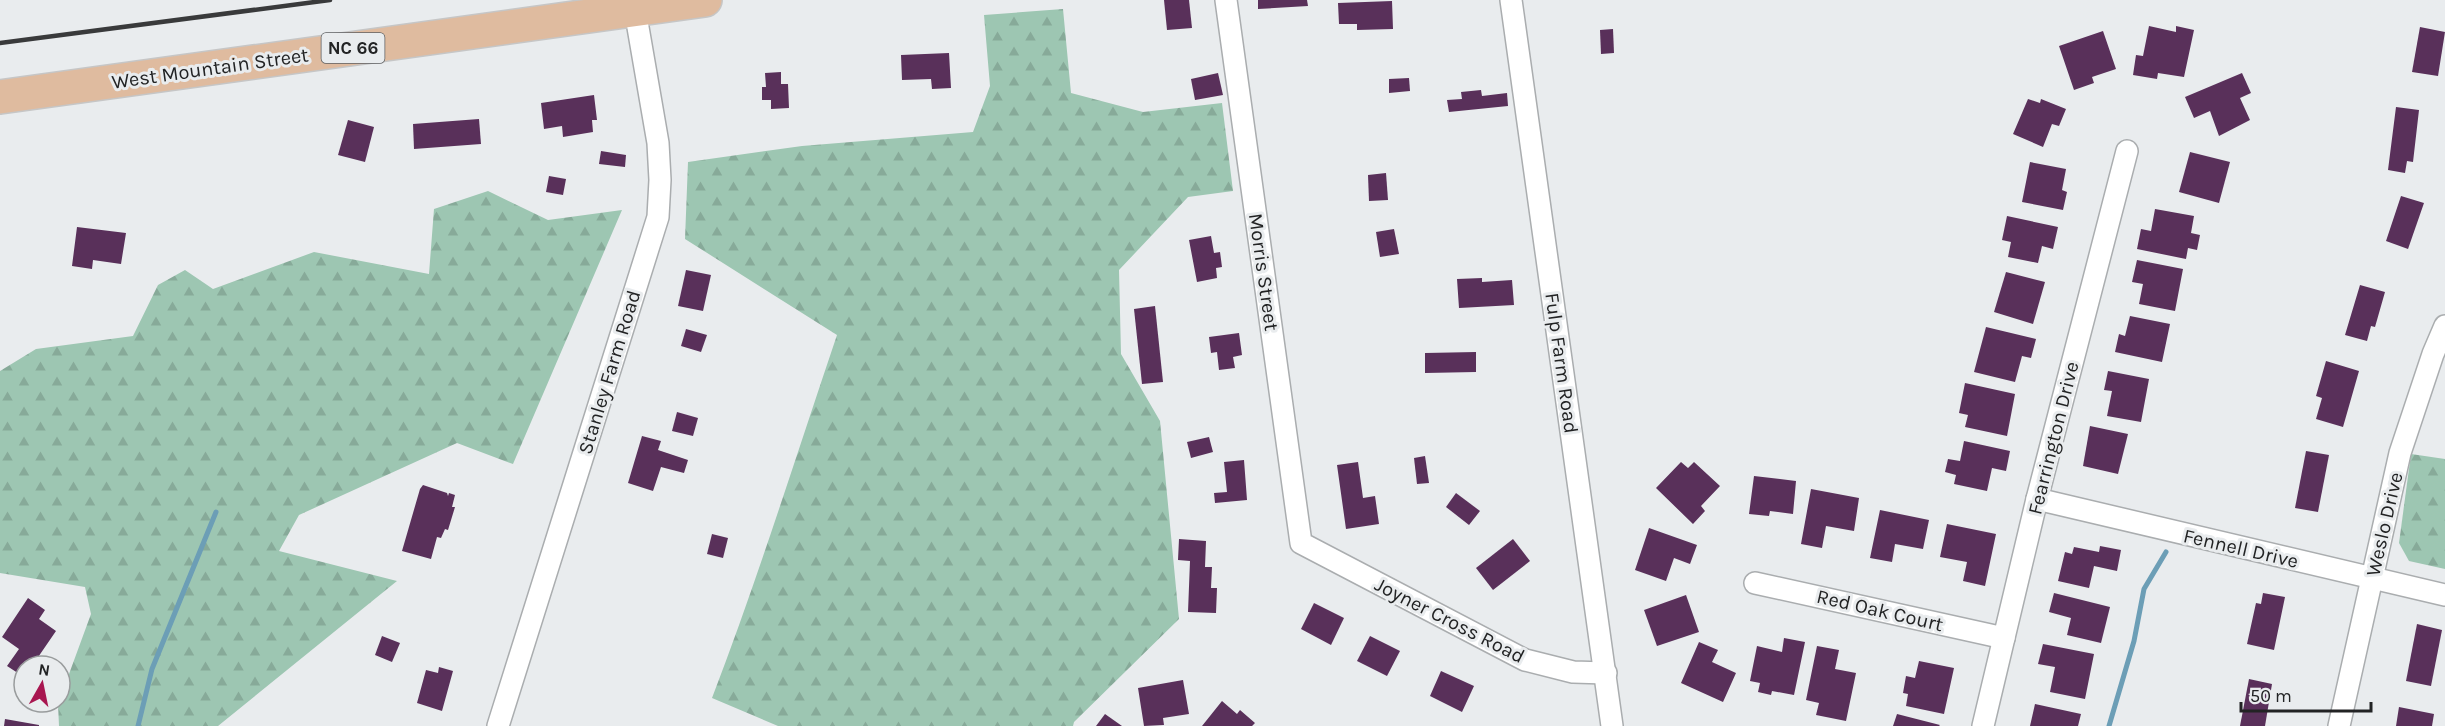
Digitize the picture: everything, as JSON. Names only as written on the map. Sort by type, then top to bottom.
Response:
[{"type":"main road","name":"West Mountain Street","points":[[0,97],[705,0]]},
{"type":"street","name":"Morris Street","points":[[1226,0],[1301,543]]},
{"type":"street","name":"Fulp Farm Road","points":[[1511,0],[1612,726]]},
{"type":"street","name":"Stanley Farm Road","points":[[498,726],[657,218],[660,180],[658,143],[635,10]]},
{"type":"street","name":"Fearrington Drive","points":[[1983,726],[2037,499],[2127,151]]},
{"type":"street","name":"Weslo Drive","points":[[2339,726],[2400,453],[2433,354],[2445,326]]},
{"type":"street","name":"Fennell Drive","points":[[2037,499],[2445,595]]},
{"type":"street","name":"Joyner Cross Road","points":[[1301,543],[1525,660],[1573,672],[1606,673]]},
{"type":"street","name":"Red Oak Court","points":[[1755,583],[2004,638]]},
{"type":"green space","points":[[1063,9],[1071,93],[1143,112],[1222,103],[1233,191],[1188,197],[1119,270],[1121,354],[1160,421],[1179,619],[1074,722],[1073,726],[778,726],[712,698],[761,562],[837,335],[685,239],[688,162],[802,146],[973,132],[990,86],[984,15]]},
{"type":"green space","points":[[488,191],[548,220],[622,210],[513,464],[457,443],[299,515],[279,551],[397,581],[218,726],[59,726],[58,714],[72,714],[72,666],[91,614],[85,587],[0,573],[0,371],[36,349],[133,336],[158,285],[185,270],[213,289],[314,252],[429,274],[434,209]]},
{"type":"green space","points":[[2411,454],[2445,459],[2445,569],[2409,561],[2399,543]]},
{"type":"building","points":[[1164,0],[1189,0],[1192,28],[1167,30]]},
{"type":"building","points":[[1258,0],[1307,0],[1308,6],[1258,9]]},
{"type":"building","points":[[1392,1],[1393,29],[1357,30],[1357,24],[1339,24],[1338,3]]},
{"type":"building","points":[[2149,26],[2176,32],[2176,26],[2194,30],[2184,77],[2158,73],[2157,79],[2133,75],[2136,55],[2143,56]]},
{"type":"building","points":[[2420,27],[2445,32],[2438,76],[2412,72]]},
{"type":"building","points":[[1613,29],[1614,53],[1601,54],[1600,30]]},
{"type":"building","points":[[2103,31],[2116,69],[2092,77],[2094,83],[2074,90],[2059,46]]},
{"type":"building","points":[[949,53],[951,88],[932,89],[931,79],[902,80],[901,55]]},
{"type":"building","points":[[781,72],[781,84],[788,84],[789,108],[771,109],[771,100],[762,100],[762,87],[766,87],[765,73]]},
{"type":"building","points":[[1218,73],[1223,95],[1195,100],[1191,79]]},
{"type":"building","points":[[2242,73],[2251,93],[2240,98],[2250,120],[2219,136],[2210,111],[2194,118],[2185,97]]},
{"type":"building","points":[[1409,78],[1410,91],[1389,93],[1389,79]]},
{"type":"building","points":[[1481,90],[1482,96],[1507,93],[1508,106],[1449,112],[1447,100],[1462,99],[1461,92]]},
{"type":"building","points":[[594,95],[597,120],[592,120],[593,132],[563,137],[562,126],[544,129],[541,103]]},
{"type":"building","points":[[2028,99],[2040,103],[2041,99],[2066,109],[2059,126],[2052,124],[2043,147],[2013,134]]},
{"type":"building","points":[[2396,107],[2419,110],[2413,162],[2407,161],[2405,173],[2388,170]]},
{"type":"building","points":[[479,119],[481,144],[414,149],[413,124]]},
{"type":"building","points":[[348,120],[374,127],[365,162],[338,155]]},
{"type":"building","points":[[601,151],[626,155],[625,167],[599,164]]},
{"type":"building","points":[[2190,152],[2230,162],[2219,203],[2179,192]]},
{"type":"building","points":[[2030,162],[2066,169],[2062,190],[2067,192],[2063,210],[2022,202]]},
{"type":"building","points":[[1386,173],[1388,200],[1369,201],[1368,175]]},
{"type":"building","points":[[549,176],[566,179],[563,195],[546,192]]},
{"type":"building","points":[[2401,196],[2424,203],[2408,249],[2386,241]]},
{"type":"building","points":[[2155,209],[2194,216],[2191,233],[2200,235],[2197,250],[2188,248],[2186,259],[2137,249],[2141,229],[2151,231]]},
{"type":"building","points":[[2007,216],[2058,227],[2053,249],[2042,246],[2038,263],[2008,257],[2011,242],[2002,240]]},
{"type":"building","points":[[77,227],[126,233],[121,264],[93,260],[92,269],[72,266]]},
{"type":"building","points":[[1394,229],[1399,254],[1380,257],[1376,232]]},
{"type":"building","points":[[1211,236],[1214,253],[1220,252],[1222,267],[1216,268],[1217,278],[1197,282],[1189,240]]},
{"type":"building","points":[[2137,260],[2183,269],[2175,311],[2139,304],[2143,284],[2132,282]]},
{"type":"building","points":[[686,270],[711,275],[703,311],[678,306]]},
{"type":"building","points":[[2006,272],[2045,282],[2033,324],[1994,312]]},
{"type":"building","points":[[1482,278],[1482,282],[1512,280],[1514,305],[1459,308],[1457,279]]},
{"type":"building","points":[[2360,285],[2385,292],[2375,327],[2371,326],[2367,341],[2345,335]]},
{"type":"building","points":[[1155,306],[1163,382],[1142,384],[1134,309]]},
{"type":"building","points":[[2130,316],[2170,324],[2162,362],[2115,352],[2119,334],[2125,336]]},
{"type":"building","points":[[1986,327],[2036,339],[2031,358],[2022,356],[2015,382],[1974,372]]},
{"type":"building","points":[[686,329],[707,335],[701,352],[681,346]]},
{"type":"building","points":[[1239,333],[1242,355],[1233,357],[1235,368],[1219,370],[1217,352],[1211,353],[1209,337]]},
{"type":"building","points":[[1476,352],[1476,372],[1425,373],[1425,353]]},
{"type":"building","points":[[2326,361],[2359,371],[2343,427],[2316,419],[2322,398],[2316,396]]},
{"type":"building","points":[[2108,371],[2149,379],[2141,422],[2107,416],[2112,391],[2104,390]]},
{"type":"building","points":[[1965,383],[2015,394],[2007,436],[1965,427],[1968,415],[1959,413]]},
{"type":"building","points":[[677,412],[698,418],[693,436],[672,431]]},
{"type":"building","points":[[2090,426],[2128,434],[2118,474],[2083,466]]},
{"type":"building","points":[[642,436],[661,441],[658,450],[688,460],[684,473],[661,467],[653,491],[628,483]]},
{"type":"building","points":[[1209,437],[1213,452],[1191,458],[1187,442]]},
{"type":"building","points":[[1964,441],[2010,451],[2006,471],[1992,468],[1987,491],[1954,484],[1956,475],[1945,472],[1948,459],[1960,461]]},
{"type":"building","points":[[2306,451],[2329,455],[2318,512],[2295,508]]},
{"type":"building","points":[[1425,456],[1429,483],[1417,484],[1414,458]]},
{"type":"building","points":[[1244,460],[1247,500],[1215,503],[1214,493],[1227,492],[1224,462]]},
{"type":"building","points":[[1358,462],[1363,498],[1375,496],[1379,524],[1346,529],[1337,465]]},
{"type":"building","points":[[1681,462],[1688,468],[1694,462],[1720,486],[1701,506],[1705,511],[1693,524],[1656,488]]},
{"type":"building","points":[[1754,476],[1796,481],[1793,514],[1770,511],[1769,516],[1749,514]]},
{"type":"building","points":[[423,485],[447,493],[448,496],[449,493],[455,495],[452,507],[455,507],[448,530],[445,529],[441,538],[437,537],[431,559],[402,551]]},
{"type":"building","points":[[1811,489],[1859,498],[1854,531],[1826,526],[1822,548],[1801,544]]},
{"type":"building","points":[[1456,493],[1480,511],[1469,525],[1446,507]]},
{"type":"building","points":[[1880,510],[1929,520],[1923,549],[1895,544],[1892,562],[1870,558]]},
{"type":"building","points":[[1947,524],[1996,534],[1985,586],[1963,581],[1967,562],[1940,557]]},
{"type":"building","points":[[1649,528],[1697,545],[1690,564],[1674,558],[1666,581],[1635,570]]},
{"type":"building","points":[[712,534],[728,538],[723,558],[707,554]]},
{"type":"building","points":[[1179,539],[1206,541],[1205,567],[1212,567],[1211,588],[1217,588],[1216,613],[1188,612],[1190,561],[1178,560]]},
{"type":"building","points":[[1513,539],[1530,561],[1493,590],[1476,568]]},
{"type":"building","points":[[2100,546],[2121,550],[2117,571],[2094,566],[2089,588],[2058,581],[2065,552],[2072,554],[2074,547],[2099,552]]},
{"type":"building","points":[[2054,593],[2110,607],[2101,643],[2067,635],[2071,618],[2049,612]]},
{"type":"building","points":[[2263,593],[2285,597],[2274,650],[2247,644],[2256,603],[2261,604]]},
{"type":"building","points":[[1686,595],[1699,632],[1657,646],[1644,610]]},
{"type":"building","points":[[28,598],[45,610],[39,619],[56,631],[40,654],[15,654],[19,649],[2,637]]},
{"type":"building","points":[[1314,603],[1344,618],[1331,645],[1301,629]]},
{"type":"building","points":[[2417,624],[2442,630],[2431,686],[2406,681]]},
{"type":"building","points":[[382,636],[400,643],[392,662],[375,655]]},
{"type":"building","points":[[1370,636],[1400,651],[1387,676],[1357,661]]},
{"type":"building","points":[[1784,638],[1805,642],[1794,695],[1772,691],[1771,695],[1758,692],[1760,683],[1750,681],[1757,646],[1782,652]]},
{"type":"building","points":[[1699,642],[1718,650],[1712,662],[1736,673],[1723,702],[1681,683]]},
{"type":"building","points":[[2043,644],[2094,654],[2085,699],[2050,692],[2055,667],[2038,664]]},
{"type":"building","points":[[1817,646],[1839,650],[1835,669],[1856,673],[1846,721],[1816,715],[1819,703],[1806,700]]},
{"type":"building","points":[[12,659],[12,669],[7,666]]},
{"type":"building","points":[[1919,661],[1954,668],[1944,714],[1906,706],[1908,694],[1903,693],[1906,676],[1915,678]]},
{"type":"building","points":[[439,667],[453,671],[442,711],[417,703],[426,670],[438,673]]},
{"type":"building","points":[[1441,671],[1474,686],[1462,712],[1430,696]]},
{"type":"building","points":[[2249,679],[2272,684],[2265,726],[2240,726]]},
{"type":"building","points":[[1183,680],[1189,714],[1163,718],[1164,725],[1144,726],[1138,688]]},
{"type":"building","points":[[1222,701],[1237,714],[1240,710],[1255,723],[1252,726],[1202,726]]},
{"type":"building","points":[[2035,704],[2081,714],[2078,726],[2030,726]]},
{"type":"building","points":[[2399,707],[2434,714],[2432,726],[2396,726]]},
{"type":"building","points":[[1105,714],[1122,726],[1096,726]]},
{"type":"building","points":[[1897,714],[1940,725],[1893,726]]},
{"type":"building","points":[[5,719],[39,725],[39,726],[4,726]]},
{"type":"waterway","points":[[138,726],[152,669],[216,512]]},
{"type":"waterway","points":[[2109,726],[2134,641],[2144,589],[2166,552]]},
{"type":"railway","points":[[0,43],[330,0]]}]
